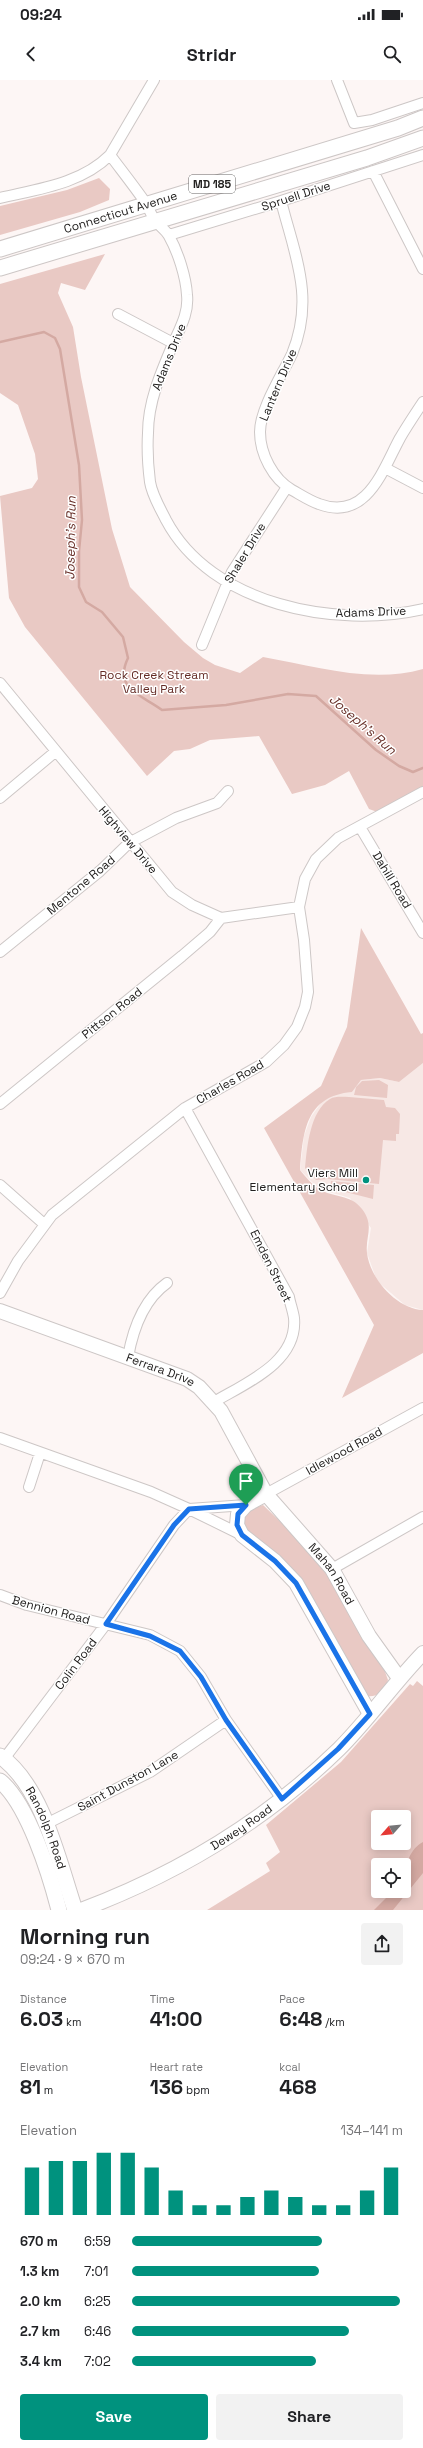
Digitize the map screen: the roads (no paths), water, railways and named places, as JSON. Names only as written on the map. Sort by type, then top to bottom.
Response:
[{"type":"main road","name":"Connecticut Avenue","points":[[0,249],[398,128],[423,118]]},
{"type":"main road","name":"Connecticut Avenue","points":[[0,268],[367,158],[423,138]]},
{"type":"main road","name":"Randolph Road","points":[[2,1758],[20,1777],[33,1796],[46,1824],[75,1910]]},
{"type":"main road","name":"Randolph Road","points":[[0,1781],[21,1807],[33,1832],[59,1910]]},
{"type":"street","points":[[0,198],[57,185],[84,174],[110,155],[154,80]]},
{"type":"street","points":[[337,80],[354,122],[372,120],[423,103]]},
{"type":"street","name":"Adams Drive","points":[[110,155],[146,204],[155,221],[169,235],[178,258],[187,295],[186,316],[158,381],[151,407],[148,433],[150,482],[156,501],[173,534],[200,564],[227,582],[277,602],[300,609],[337,614],[371,615],[423,609]]},
{"type":"street","name":"Spruell Drive","points":[[169,235],[281,201],[423,155]]},
{"type":"street","points":[[374,171],[423,270]]},
{"type":"street","name":"Lantern Drive","points":[[281,201],[300,269],[304,306],[301,326],[292,352],[262,417],[260,431],[262,451],[272,471],[287,487],[319,505],[340,507],[369,494],[385,468],[400,438],[423,402]]},
{"type":"street","points":[[118,314],[174,342]]},
{"type":"street","points":[[385,468],[423,488]]},
{"type":"street","name":"Shaler Drive","points":[[202,645],[227,582],[287,487]]},
{"type":"street","name":"Highview Drive","points":[[0,683],[129,843],[172,892],[192,905],[221,918]]},
{"type":"street","points":[[0,798],[55,752]]},
{"type":"street","name":"Mentone Road","points":[[0,952],[100,871],[129,843],[176,818],[217,803],[228,792]]},
{"type":"street","name":"Charles Road","points":[[0,1293],[44,1224],[150,1135],[185,1108],[266,1062],[284,1045],[296,1027],[305,1007],[308,992],[304,940],[299,907],[305,879],[316,859],[338,838],[423,792]]},
{"type":"street","name":"Dahill Road","points":[[360,827],[423,932]]},
{"type":"street","points":[[221,918],[299,907]]},
{"type":"street","name":"Pittson Road","points":[[0,1104],[182,956],[210,932],[221,918]]},
{"type":"street","name":"Emden Street","points":[[185,1108],[285,1290],[294,1318],[292,1337],[282,1356],[270,1368],[214,1402]]},
{"type":"street","points":[[0,1184],[44,1224]]},
{"type":"street","points":[[128,1357],[130,1344],[146,1304],[154,1293],[167,1284]]},
{"type":"street","name":"Ferrara Drive","points":[[0,1311],[187,1379],[199,1387],[214,1402],[266,1494]]},
{"type":"street","name":"Idlewood Road","points":[[266,1494],[423,1408]]},
{"type":"street","points":[[0,1438],[151,1492],[242,1535],[275,1561],[296,1583],[370,1714]]},
{"type":"street","points":[[29,1487],[40,1453]]},
{"type":"street","points":[[242,1535],[237,1525],[238,1514],[246,1505],[266,1494]]},
{"type":"street","name":"Mahan Road","points":[[266,1494],[332,1568],[369,1636],[399,1678]]},
{"type":"street","points":[[189,1509],[246,1505]]},
{"type":"street","name":"Colin Road","points":[[2,1758],[106,1624],[174,1525],[189,1509]]},
{"type":"street","points":[[332,1568],[423,1517]]},
{"type":"street","name":"Bennion Road","points":[[0,1595],[27,1605],[150,1636],[180,1651],[201,1677],[226,1720],[282,1799]]},
{"type":"street","name":"Dewey Road","points":[[81,1910],[137,1887],[188,1862],[282,1799],[338,1749],[370,1714],[399,1678],[423,1653]]},
{"type":"street","name":"Saint Dunston Lane","points":[[46,1824],[150,1772],[226,1720]]},
{"type":"waterway","name":"Joseph's Run","points":[[0,342],[44,332],[55,338],[60,349],[79,465],[82,520],[79,551],[79,587],[86,602],[102,612],[123,637],[128,658],[124,669],[124,677],[132,690],[162,710],[226,705],[288,694],[316,696],[376,750],[399,766],[413,772],[423,768]]},
{"type":"place","name":"Viers Mill Elementary School","points":[[366,1180]]},
{"type":"park label","name":"Rock Creek Stream Valley Park","points":[[154,682]]}]
